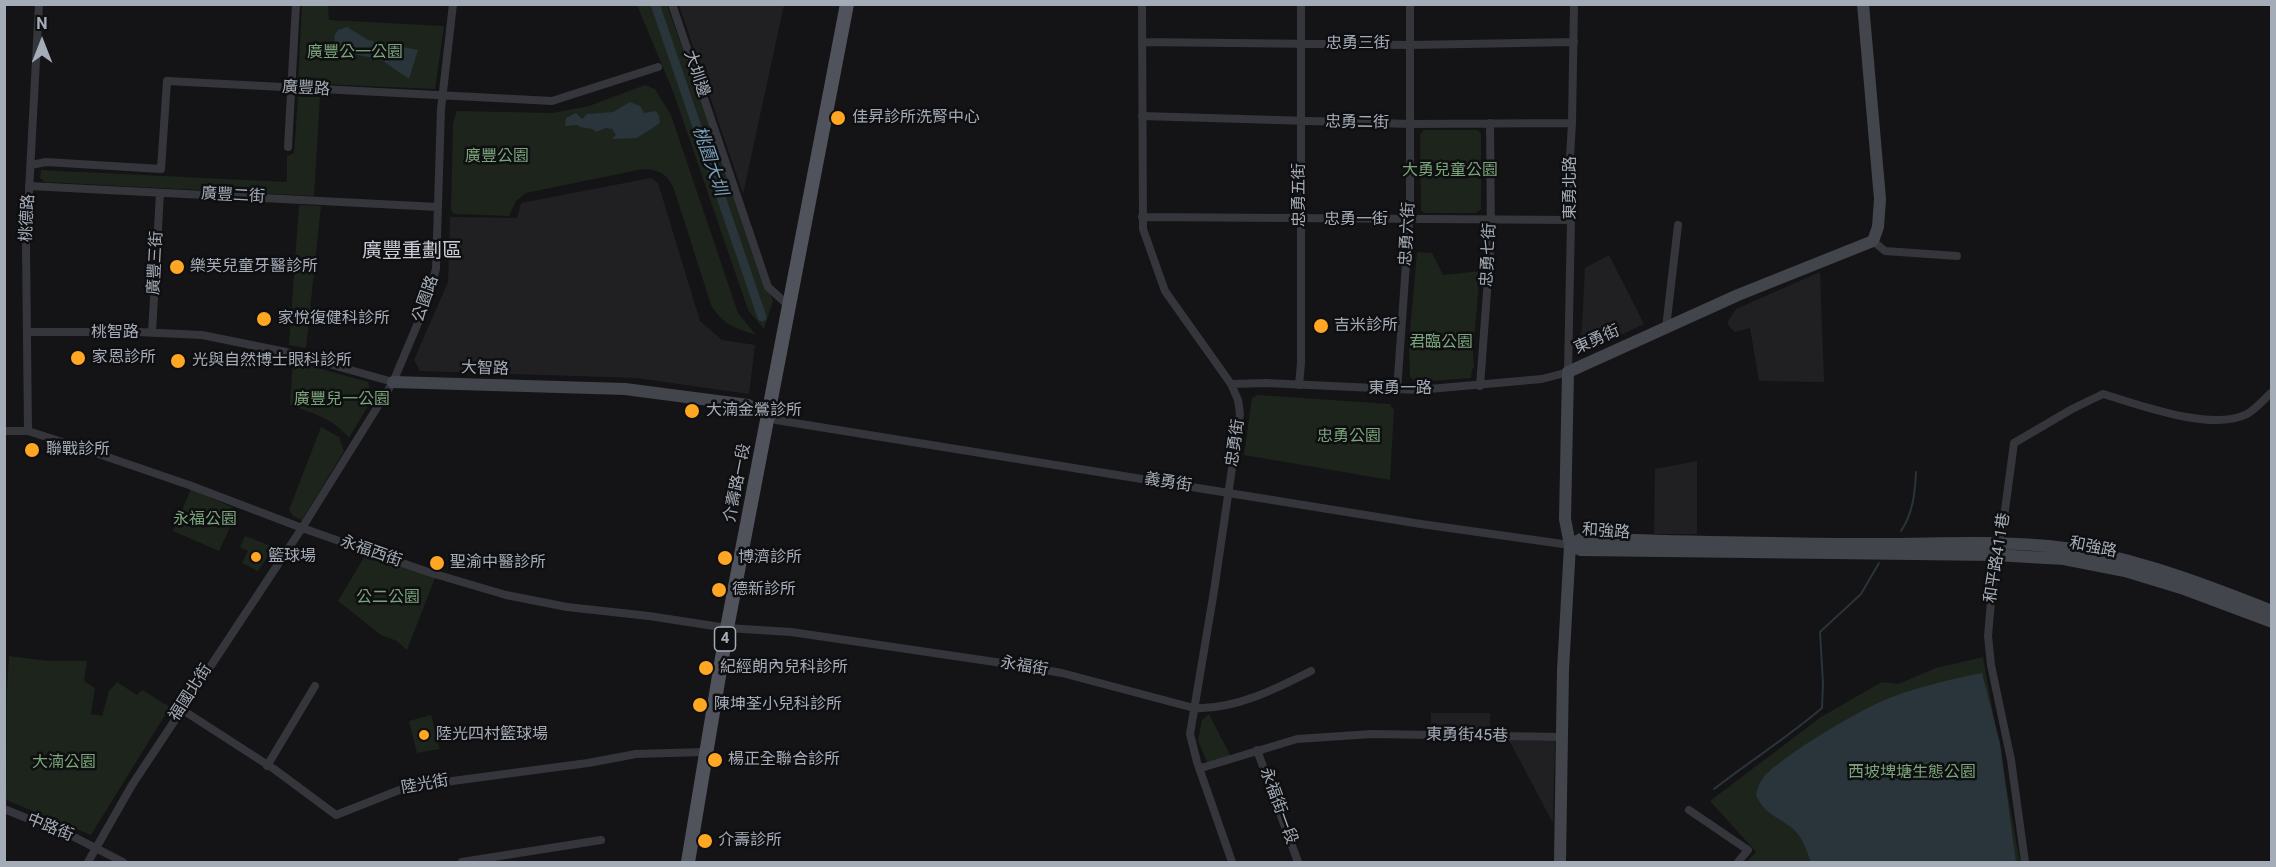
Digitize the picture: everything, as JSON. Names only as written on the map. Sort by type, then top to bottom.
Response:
[{"type":"main road","name":"介壽路一段","points":[[688,862],[727,628],[847,4]]},
{"type":"street","name":"桃德路","points":[[28,431],[26,248],[39,4]]},
{"type":"street","points":[[288,147],[296,4]]},
{"type":"street","name":"公園路","points":[[302,528],[393,382],[426,304],[436,269],[442,96],[453,4]]},
{"type":"street","name":"大圳邊","points":[[672,4],[768,287],[789,306]]},
{"type":"street","name":"忠勇街","points":[[1142,4],[1143,228],[1165,291],[1231,384],[1238,400],[1240,414],[1214,594],[1190,734],[1232,862]]},
{"type":"street","name":"忠勇五街","points":[[1299,385],[1301,363],[1301,4]]},
{"type":"street","name":"忠勇六街","points":[[1397,391],[1410,220],[1410,4]]},
{"type":"street","name":"東勇北路","points":[[1568,372],[1571,220],[1568,191],[1572,123],[1574,4]]},
{"type":"street","points":[[1863,4],[1880,199],[1879,219],[1873,241],[1885,251],[1957,256]]},
{"type":"street","name":"忠勇三街","points":[[1142,42],[1410,45],[1574,42]]},
{"type":"street","name":"廣豐路","points":[[31,165],[46,162],[161,168],[167,81],[552,101],[658,67]]},
{"type":"street","name":"忠勇二街","points":[[1142,116],[1410,124],[1572,123]]},
{"type":"street","name":"忠勇七街","points":[[1480,386],[1491,220],[1490,123]]},
{"type":"street","name":"廣豐二街","points":[[29,186],[438,207]]},
{"type":"street","name":"廣豐三街","points":[[152,333],[160,193]]},
{"type":"street","name":"忠勇一街","points":[[1142,218],[1571,220]]},
{"type":"street","points":[[1666,327],[1678,225]]},
{"type":"street","name":"東勇街","points":[[1560,862],[1562,737],[1570,545],[1565,519],[1568,372],[1738,295],[1873,241]]},
{"type":"street","name":"桃智路","points":[[27,332],[202,335]]},
{"type":"street","name":"大智路","points":[[202,335],[286,352],[393,382],[625,389],[748,405],[768,416]]},
{"type":"street","name":"東勇一路","points":[[1231,384],[1299,385],[1397,391],[1480,386],[1542,379],[1568,372]]},
{"type":"street","name":"和平路411巷","points":[[2025,862],[2010,751],[1991,665],[1989,645],[1996,550],[2003,525],[2014,443],[2072,409],[2103,394],[2191,419],[2236,417],[2248,413],[2271,392]]},
{"type":"street","name":"義勇街","points":[[768,416],[776,420],[1228,493],[1537,542],[1570,545]]},
{"type":"street","name":"永福西街","points":[[4,431],[28,431],[189,485],[428,572],[506,596],[567,607],[650,616],[727,628]]},
{"type":"street","name":"福國北街","points":[[87,862],[181,709],[302,528]]},
{"type":"street","name":"和強路","points":[[1570,545],[1581,550],[2060,548],[2115,558],[2186,579],[2271,611]]},
{"type":"street","name":"和強路","points":[[1996,550],[2064,559],[2125,571],[2181,588],[2271,622]]},
{"type":"street","name":"永福街","points":[[727,628],[791,632],[1010,664],[1062,674],[1194,708],[1210,708],[1255,697],[1311,671]]},
{"type":"street","points":[[267,766],[315,686]]},
{"type":"street","name":"陸光街","points":[[181,709],[336,815],[407,787],[588,763],[636,753],[705,752]]},
{"type":"street","name":"東勇街45巷","points":[[1201,768],[1297,739],[1372,734],[1562,737]]},
{"type":"street","name":"永福街一段","points":[[1257,750],[1298,862]]},
{"type":"street","name":"中路街","points":[[4,809],[96,847],[123,862]]},
{"type":"street","points":[[1689,810],[1748,850],[1738,862]]},
{"type":"street","points":[[462,862],[602,840]]},
{"type":"shaded area","points":[[679,5],[784,5],[743,194]]},
{"type":"shaded area","points":[[347,27],[368,40],[418,50],[409,79],[380,59],[352,54],[336,47],[334,36],[338,30]]},
{"type":"shaded area","points":[[630,102],[640,106],[644,113],[656,111],[660,123],[637,138],[612,139],[616,135],[612,129],[606,128],[596,132],[577,125],[565,126],[566,118],[576,113],[582,119],[587,114],[613,112]]},
{"type":"shaded area","points":[[651,178],[658,183],[700,321],[722,340],[755,345],[749,394],[637,378],[420,371],[414,360],[448,282],[450,217],[517,218],[521,203]]},
{"type":"shaded area","points":[[1609,255],[1644,324],[1586,352],[1581,345],[1585,268]]},
{"type":"shaded area","points":[[1820,272],[1824,382],[1759,381],[1750,328],[1734,332],[1727,323],[1736,309]]},
{"type":"shaded area","points":[[1697,461],[1697,534],[1654,534],[1655,469]]},
{"type":"shaded area","name":"西坡埤塘生態公園","points":[[1982,673],[2000,743],[2016,862],[1811,862],[1799,835],[1767,811],[1756,795],[1763,778],[1787,757],[1879,702],[1937,683]]},
{"type":"shaded area","points":[[1431,713],[1490,713],[1490,729],[1431,729]]},
{"type":"shaded area","points":[[1509,740],[1555,741],[1553,823],[1545,808]]},
{"type":"green space","name":"廣豐公一公園","points":[[302,5],[328,5],[329,20],[444,26],[435,89],[298,83]]},
{"type":"green space","points":[[637,5],[667,5],[773,301],[764,329],[748,310],[674,94]]},
{"type":"green space","name":"廣豐公園","points":[[645,85],[655,89],[671,115],[738,313],[756,335],[730,325],[711,305],[675,192],[669,180],[657,171],[638,170],[526,193],[516,201],[509,216],[454,214],[451,210],[453,123],[457,111],[553,113],[589,106]]},
{"type":"green space","points":[[298,97],[320,97],[314,196],[45,182],[40,178],[41,170],[287,182],[287,156],[294,153]]},
{"type":"green space","name":"大勇兒童公園","points":[[1424,130],[1478,130],[1481,134],[1481,209],[1476,213],[1424,213],[1421,210],[1420,135]]},
{"type":"green space","points":[[299,205],[321,206],[306,348],[289,345]]},
{"type":"green space","name":"君臨公園","points":[[1417,252],[1432,253],[1443,275],[1480,271],[1473,352],[1474,368],[1471,378],[1417,382],[1410,377],[1409,342]]},
{"type":"green space","name":"廣豐兒一公園","points":[[293,361],[368,382],[372,399],[349,438],[330,421],[290,405]]},
{"type":"green space","name":"忠勇公園","points":[[1258,395],[1390,404],[1394,410],[1390,480],[1244,455],[1252,398]]},
{"type":"green space","points":[[321,427],[339,437],[344,451],[302,520],[293,516],[289,510]]},
{"type":"green space","name":"永福公園","points":[[191,489],[238,510],[219,551],[173,531]]},
{"type":"green space","name":"籃球場","points":[[245,536],[274,547],[258,571],[242,563],[248,551],[240,547]]},
{"type":"green space","name":"公二公園","points":[[366,554],[435,578],[407,650],[397,641],[381,635],[338,601]]},
{"type":"green space","name":"大湳公園","points":[[9,656],[48,661],[87,661],[84,681],[95,688],[91,714],[102,716],[109,691],[117,682],[137,695],[142,690],[170,707],[91,835],[6,800]]},
{"type":"green space","name":"西坡埤塘生態公園","points":[[1983,657],[2020,862],[1746,862],[1756,852],[1710,801],[1821,717],[1882,682],[1898,684],[1936,668]]},
{"type":"green space","points":[[1209,714],[1231,757],[1208,764],[1198,741],[1202,720]]},
{"type":"green space","name":"陸光四村籃球場","points":[[431,715],[440,749],[417,753],[409,721]]},
{"type":"waterway","name":"桃園大圳","points":[[655,4],[762,317]]},
{"type":"waterway","points":[[1901,531],[1913,503],[1916,472]]},
{"type":"waterway","points":[[1714,789],[1822,708],[1820,632],[1861,594],[1879,563]]},
{"type":"place","name":"佳昇診所洗腎中心","points":[[838,118]]},
{"type":"place","name":"樂芙兒童牙醫診所","points":[[177,267]]},
{"type":"place","name":"家悅復健科診所","points":[[264,319]]},
{"type":"place","name":"吉米診所","points":[[1321,326]]},
{"type":"place","name":"家恩診所","points":[[78,358]]},
{"type":"place","name":"光與自然博士眼科診所","points":[[178,361]]},
{"type":"place","name":"大湳金鶯診所","points":[[692,411]]},
{"type":"place","name":"聯戰診所","points":[[32,450]]},
{"type":"place","name":"籃球場","points":[[256,557]]},
{"type":"place","name":"博濟診所","points":[[725,558]]},
{"type":"place","name":"聖渝中醫診所","points":[[437,563]]},
{"type":"place","name":"德新診所","points":[[719,590]]},
{"type":"place","name":"紀經朗內兒科診所","points":[[706,668]]},
{"type":"place","name":"陳坤荃小兒科診所","points":[[700,705]]},
{"type":"place","name":"陸光四村籃球場","points":[[424,735]]},
{"type":"place","name":"楊正全聯合診所","points":[[715,760]]},
{"type":"place","name":"介壽診所","points":[[705,841]]},
{"type":"district","name":"廣豐重劃區","points":[[412,252]]}]
